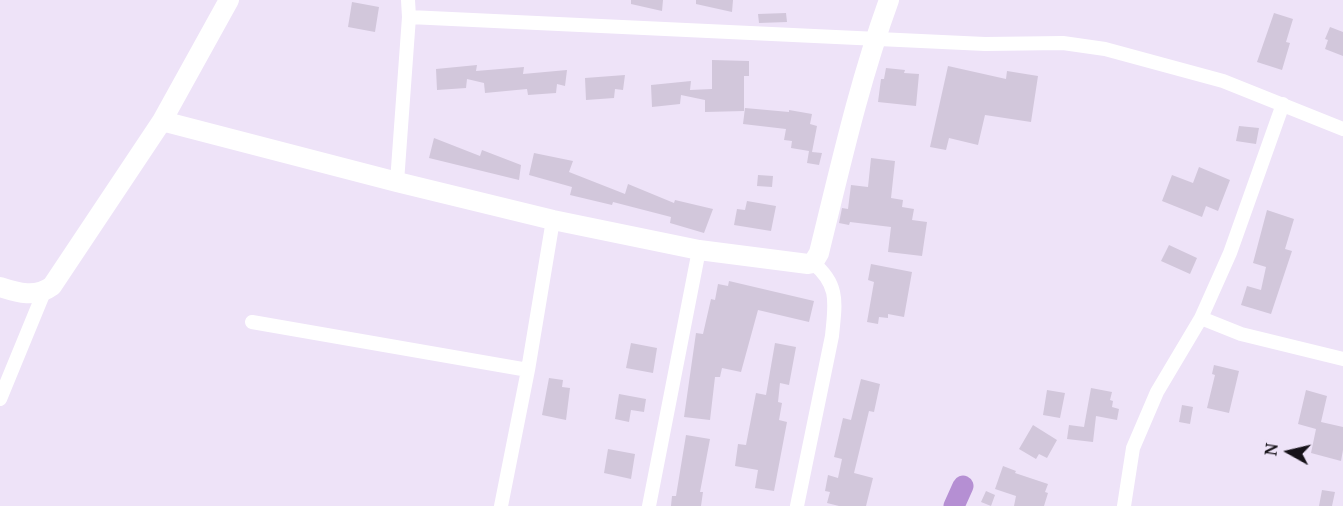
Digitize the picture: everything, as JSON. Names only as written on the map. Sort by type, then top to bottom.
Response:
[{"type":"street","points":[[0,287],[28,294],[44,292],[52,286],[162,121],[229,0]]},
{"type":"street","points":[[397,182],[410,17],[408,0]]},
{"type":"street","points":[[813,263],[819,253],[854,108],[875,39],[890,0]]},
{"type":"street","points":[[410,17],[985,44],[1063,44],[1105,50],[1223,81],[1343,129]]},
{"type":"street","points":[[1124,506],[1133,448],[1157,392],[1202,318],[1230,253],[1283,104]]},
{"type":"street","points":[[162,121],[554,220],[699,250],[802,264],[813,263],[826,273],[833,286],[834,316],[832,336],[797,506]]},
{"type":"street","points":[[501,506],[554,220]]},
{"type":"street","points":[[649,506],[699,250]]},
{"type":"street","points":[[0,399],[44,292]]},
{"type":"street","points":[[1202,318],[1241,334],[1343,359]]},
{"type":"street","points":[[252,322],[528,370]]},
{"type":"building","points":[[631,0],[663,0],[662,11],[631,4]]},
{"type":"building","points":[[696,0],[733,0],[732,12],[696,4]]},
{"type":"building","points":[[352,2],[379,7],[375,32],[348,27]]},
{"type":"building","points":[[786,13],[787,22],[759,23],[758,14]]},
{"type":"building","points":[[1274,13],[1293,19],[1286,42],[1290,43],[1282,70],[1257,62]]},
{"type":"building","points":[[1330,27],[1343,32],[1343,56],[1325,49],[1328,40],[1325,39]]},
{"type":"building","points":[[712,60],[749,61],[749,76],[744,76],[744,111],[705,112],[705,100],[681,95],[680,104],[652,107],[651,85],[691,81],[690,90],[712,89]]},
{"type":"building","points":[[477,65],[476,71],[524,67],[523,74],[567,70],[565,86],[557,84],[556,93],[528,95],[527,89],[485,93],[484,83],[467,79],[466,88],[437,90],[436,69]]},
{"type":"building","points":[[948,66],[1006,79],[1007,71],[1038,76],[1031,122],[985,115],[978,145],[949,138],[946,150],[930,147]]},
{"type":"building","points":[[886,68],[919,74],[916,106],[878,102],[881,79],[884,79]]},
{"type":"building","points":[[625,75],[623,90],[615,89],[614,98],[586,100],[585,78]]},
{"type":"building","points":[[745,108],[789,112],[789,110],[812,114],[810,124],[817,126],[812,152],[822,153],[819,165],[807,163],[809,151],[791,148],[792,141],[784,140],[786,129],[743,124]]},
{"type":"building","points":[[1239,126],[1259,128],[1256,144],[1236,141]]},
{"type":"building","points":[[434,138],[480,156],[482,150],[521,165],[519,180],[429,158]]},
{"type":"building","points":[[534,153],[573,161],[569,172],[625,194],[628,184],[674,203],[675,200],[713,209],[704,233],[670,223],[671,217],[613,202],[612,205],[570,195],[572,187],[529,175]]},
{"type":"building","points":[[871,158],[895,161],[891,198],[903,200],[902,207],[914,209],[912,220],[927,222],[922,256],[888,252],[891,227],[850,222],[849,225],[839,223],[842,208],[848,209],[851,185],[868,187]]},
{"type":"building","points":[[1199,167],[1230,180],[1218,211],[1206,206],[1202,217],[1162,201],[1172,175],[1193,183]]},
{"type":"building","points":[[758,175],[773,176],[772,187],[757,186]]},
{"type":"building","points":[[747,201],[776,206],[771,231],[734,225],[737,209],[745,210]]},
{"type":"building","points":[[1267,210],[1294,219],[1285,249],[1292,251],[1271,314],[1241,305],[1247,286],[1261,290],[1266,267],[1253,263]]},
{"type":"building","points":[[1169,245],[1197,258],[1190,274],[1161,261]]},
{"type":"building","points":[[871,264],[912,272],[904,317],[888,314],[888,318],[879,317],[878,324],[867,322],[874,282],[868,280]]},
{"type":"building","points":[[729,281],[814,301],[809,322],[758,310],[741,372],[722,368],[720,377],[715,377],[710,420],[684,417],[696,333],[703,334],[711,299],[715,300],[718,284],[728,286]]},
{"type":"building","points":[[631,343],[657,348],[653,373],[626,368]]},
{"type":"building","points":[[775,343],[796,347],[789,385],[780,383],[778,402],[782,403],[779,420],[787,422],[774,491],[755,488],[758,470],[735,466],[738,444],[746,445],[756,393],[766,395]]},
{"type":"building","points":[[1214,365],[1239,371],[1229,413],[1207,408],[1215,375],[1212,374]]},
{"type":"building","points":[[549,378],[563,380],[562,387],[570,388],[566,420],[542,415]]},
{"type":"building","points":[[861,379],[880,384],[874,412],[869,411],[854,473],[873,478],[866,506],[839,506],[827,503],[830,492],[825,491],[828,475],[838,478],[842,459],[834,457],[843,418],[851,420]]},
{"type":"building","points":[[1091,388],[1112,392],[1110,400],[1113,401],[1112,407],[1119,409],[1117,420],[1096,416],[1093,442],[1067,439],[1069,425],[1084,427]]},
{"type":"building","points":[[1047,390],[1065,393],[1060,418],[1043,415]]},
{"type":"building","points":[[1306,390],[1327,396],[1321,422],[1343,427],[1341,461],[1311,453],[1316,429],[1298,424]]},
{"type":"building","points":[[619,394],[646,399],[644,412],[631,410],[629,422],[615,419]]},
{"type":"building","points":[[1182,405],[1193,407],[1190,424],[1179,422]]},
{"type":"building","points":[[1033,425],[1057,440],[1047,458],[1039,454],[1036,459],[1019,449]]},
{"type":"building","points":[[686,435],[710,439],[700,492],[703,492],[701,506],[671,506],[672,496],[676,496]]},
{"type":"building","points":[[608,449],[635,454],[631,479],[604,473]]},
{"type":"building","points":[[1003,466],[1016,471],[1015,473],[1048,484],[1044,506],[1014,506],[1016,496],[995,489]]},
{"type":"building","points":[[1322,490],[1335,492],[1332,506],[1319,506]]},
{"type":"building","points":[[986,491],[995,495],[991,506],[981,502]]},
{"type":"waterway","points":[[954,506],[963,486]]}]
